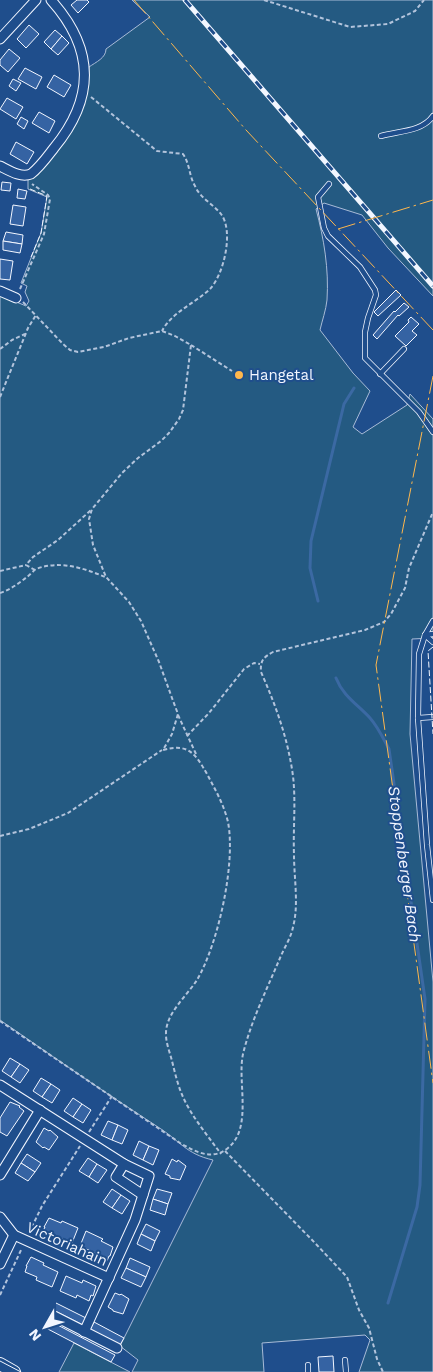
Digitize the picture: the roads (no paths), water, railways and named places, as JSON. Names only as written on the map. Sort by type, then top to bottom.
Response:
[{"type":"main road","points":[[0,1364],[14,1372]]},
{"type":"street","points":[[0,39],[36,0]]},
{"type":"street","points":[[0,166],[26,176],[35,171],[62,138],[76,116],[86,71],[81,48],[72,28],[51,0]]},
{"type":"street","points":[[0,291],[16,298]]},
{"type":"street","name":"Victoriahain","points":[[0,1085],[124,1164],[148,1176],[135,1220],[84,1332]]},
{"type":"street","points":[[0,1175],[40,1110]]},
{"type":"street","points":[[124,1164],[116,1178],[143,1195]]},
{"type":"street","name":"Victoriahain","points":[[0,1217],[14,1235],[109,1278]]},
{"type":"street","name":"Victoriahain","points":[[0,1264],[14,1235]]},
{"type":"street","points":[[54,1316],[117,1348]]},
{"type":"lane","points":[[381,136],[421,126],[433,116]]},
{"type":"lane","points":[[329,184],[318,197],[324,228],[334,243],[360,267],[375,290],[376,295],[368,318],[364,346],[365,358],[419,412],[433,432]]},
{"type":"lane","points":[[380,374],[404,349]]},
{"type":"lane","points":[[433,621],[425,635],[419,654],[418,718],[433,900]]},
{"type":"lane","points":[[425,635],[433,634]]},
{"type":"lane","points":[[425,635],[433,642]]},
{"type":"lane","points":[[418,718],[433,717]]},
{"type":"lane","points":[[345,1360],[346,1372]]},
{"type":"lane","points":[[308,1365],[308,1372]]},
{"type":"waterway","name":"Stoppenberger Bach","points":[[318,601],[310,568],[311,541],[344,404],[354,388]]},
{"type":"waterway","name":"Stoppenberger Bach","points":[[336,678],[346,695],[373,721],[389,749],[425,999],[420,1185],[417,1207],[388,1303]]},
{"type":"tram line","points":[[0,1361],[21,1372]]},
{"type":"railway","points":[[185,0],[433,286]]},
{"type":"place","name":"Hangetal","points":[[239,375]]}]
